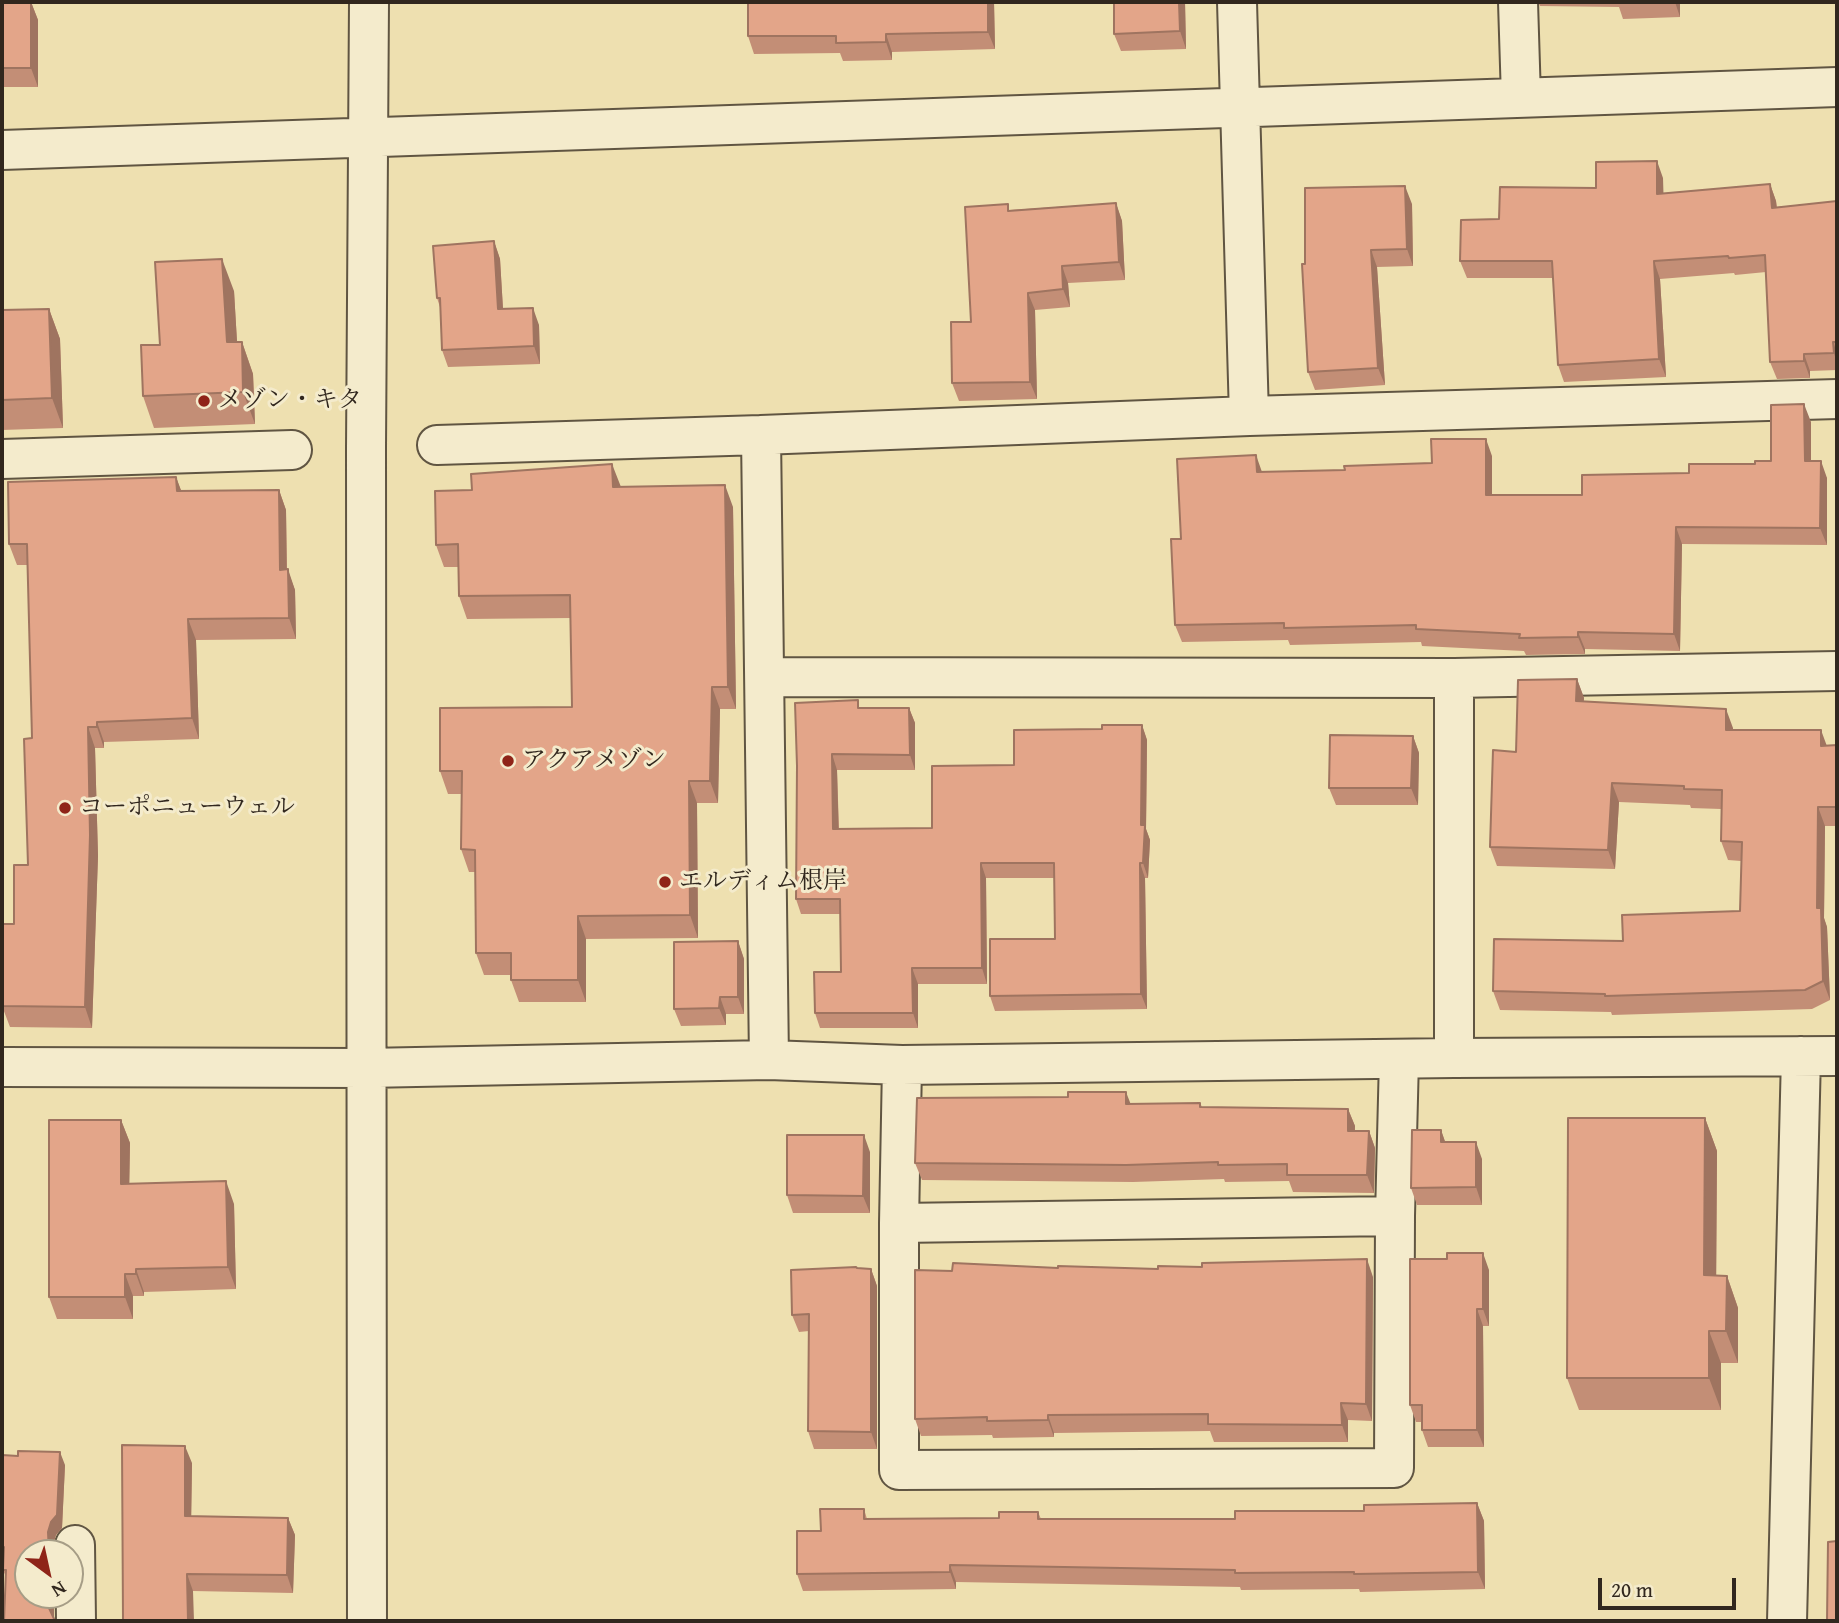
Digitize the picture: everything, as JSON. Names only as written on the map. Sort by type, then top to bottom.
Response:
[{"type":"street","points":[[367,1621],[369,2]]},
{"type":"street","points":[[1237,2],[1249,416]]},
{"type":"street","points":[[1518,2],[1521,98]]},
{"type":"street","points":[[2,150],[1837,87]]},
{"type":"street","points":[[437,445],[1249,416],[1837,399]]},
{"type":"street","points":[[761,435],[769,1060]]},
{"type":"street","points":[[2,459],[292,450]]},
{"type":"street","points":[[765,677],[1454,678],[1837,671]]},
{"type":"street","points":[[1454,678],[1454,1058]]},
{"type":"street","points":[[2,1068],[366,1068],[769,1060],[902,1065],[1819,1056],[1787,1621]]},
{"type":"street","points":[[902,1065],[899,1470],[1394,1468],[1399,1059]]},
{"type":"street","points":[[899,1223],[1395,1216]]},
{"type":"building","points":[[2,2],[31,2],[31,68],[2,68]]},
{"type":"building","points":[[748,2],[988,2],[988,32],[886,34],[886,42],[836,43],[836,36],[748,36]]},
{"type":"building","points":[[1114,2],[1179,2],[1180,31],[1114,34]]},
{"type":"building","points":[[1657,161],[1657,194],[1770,184],[1772,208],[1837,201],[1837,342],[1833,342],[1834,353],[1804,354],[1804,361],[1770,362],[1765,255],[1654,261],[1659,359],[1558,365],[1552,261],[1460,261],[1461,220],[1499,219],[1500,187],[1596,188],[1596,162]]},
{"type":"building","points":[[1405,186],[1407,249],[1371,250],[1378,368],[1308,372],[1302,264],[1305,264],[1305,188]]},
{"type":"building","points":[[1116,203],[1119,262],[1062,266],[1063,289],[1028,293],[1030,382],[952,383],[951,322],[971,322],[965,207],[1008,204],[1008,211]]},
{"type":"building","points":[[494,241],[498,309],[533,308],[534,346],[442,350],[440,298],[437,298],[433,246]]},
{"type":"building","points":[[222,259],[227,342],[242,342],[243,392],[143,396],[141,345],[160,345],[155,262]]},
{"type":"building","points":[[49,309],[52,398],[2,400],[2,310]]},
{"type":"building","points":[[1804,404],[1805,461],[1821,461],[1820,528],[1676,527],[1674,634],[1578,632],[1578,637],[1519,638],[1520,634],[1416,629],[1416,625],[1284,628],[1284,623],[1175,625],[1171,539],[1181,539],[1177,459],[1256,455],[1257,472],[1345,470],[1344,466],[1432,463],[1431,439],[1486,439],[1486,495],[1582,495],[1582,475],[1689,473],[1689,464],[1755,464],[1755,461],[1771,461],[1771,405]]},
{"type":"building","points":[[612,464],[613,487],[725,485],[728,687],[712,687],[710,781],[689,781],[690,915],[578,916],[578,980],[511,980],[511,953],[476,953],[475,850],[461,849],[462,771],[440,771],[440,708],[572,707],[570,595],[459,596],[458,544],[436,545],[435,491],[472,490],[471,474]]},
{"type":"building","points":[[176,477],[177,491],[279,490],[280,570],[288,569],[289,618],[188,619],[192,718],[97,722],[97,727],[88,727],[90,835],[85,1007],[2,1006],[3,924],[14,924],[14,865],[28,865],[24,739],[32,738],[27,544],[9,544],[8,482]]},
{"type":"building","points":[[1577,679],[1576,701],[1726,709],[1726,730],[1821,730],[1821,746],[1837,745],[1837,807],[1818,807],[1817,908],[1821,908],[1823,981],[1805,990],[1605,996],[1493,991],[1494,939],[1623,941],[1622,915],[1740,911],[1742,842],[1721,841],[1722,790],[1612,783],[1608,850],[1490,847],[1493,750],[1516,752],[1518,680]]},
{"type":"building","points":[[858,700],[858,708],[909,708],[910,755],[832,754],[833,829],[932,828],[932,766],[1014,765],[1014,730],[1102,729],[1102,725],[1142,725],[1141,825],[1145,825],[1143,863],[1140,863],[1141,994],[990,996],[990,939],[1055,939],[1054,863],[981,863],[982,968],[912,968],[913,1013],[815,1013],[814,972],[841,972],[840,899],[796,899],[795,703]]},
{"type":"building","points":[[1330,735],[1413,736],[1411,788],[1329,788]]},
{"type":"building","points":[[738,941],[738,997],[720,997],[719,1008],[674,1009],[674,942]]},
{"type":"building","points":[[1068,1092],[1126,1092],[1126,1104],[1200,1103],[1200,1107],[1348,1109],[1348,1131],[1369,1131],[1367,1175],[1287,1175],[1287,1164],[1218,1165],[1218,1162],[1126,1165],[915,1163],[917,1098],[1068,1097]]},
{"type":"building","points":[[1568,1118],[1705,1118],[1704,1275],[1727,1276],[1726,1331],[1709,1331],[1709,1378],[1567,1378]]},
{"type":"building","points":[[49,1120],[121,1120],[121,1184],[226,1181],[228,1267],[136,1269],[136,1274],[125,1274],[125,1297],[49,1297]]},
{"type":"building","points":[[1412,1130],[1441,1130],[1441,1142],[1476,1142],[1476,1187],[1411,1188]]},
{"type":"building","points":[[787,1135],[864,1135],[863,1196],[787,1195]]},
{"type":"building","points":[[1447,1253],[1483,1253],[1483,1309],[1477,1309],[1477,1430],[1422,1430],[1422,1405],[1410,1405],[1410,1259],[1447,1259]]},
{"type":"building","points":[[1367,1259],[1366,1404],[1341,1403],[1342,1425],[1208,1424],[1208,1414],[1048,1415],[1048,1420],[987,1421],[987,1417],[915,1419],[915,1270],[952,1271],[953,1263],[1158,1269],[1158,1266],[1202,1267],[1202,1263]]},
{"type":"building","points":[[856,1267],[871,1269],[871,1432],[808,1431],[809,1314],[792,1315],[791,1270]]},
{"type":"building","points":[[122,1445],[185,1446],[185,1516],[288,1518],[287,1575],[187,1574],[188,1621],[123,1621]]},
{"type":"building","points":[[18,1451],[60,1452],[57,1515],[51,1522],[48,1539],[14,1539],[14,1609],[49,1609],[55,1621],[4,1621],[6,1570],[3,1570],[2,1547],[2,1455],[18,1456]]},
{"type":"building","points":[[1477,1503],[1478,1572],[1235,1573],[1235,1570],[950,1565],[950,1572],[797,1574],[797,1531],[821,1531],[820,1509],[864,1509],[864,1519],[999,1518],[999,1512],[1038,1512],[1038,1519],[1235,1519],[1235,1511],[1364,1511],[1364,1505]]},
{"type":"building","points":[[1837,1541],[1837,1621],[1827,1621],[1828,1542]]},
{"type":"place","name":"メゾン・キタ","points":[[204,401]]},
{"type":"place","name":"アクアメゾン","points":[[508,761]]},
{"type":"place","name":"コーポニューウェル","points":[[65,808]]},
{"type":"place","name":"エルディム根岸","points":[[665,882]]}]
